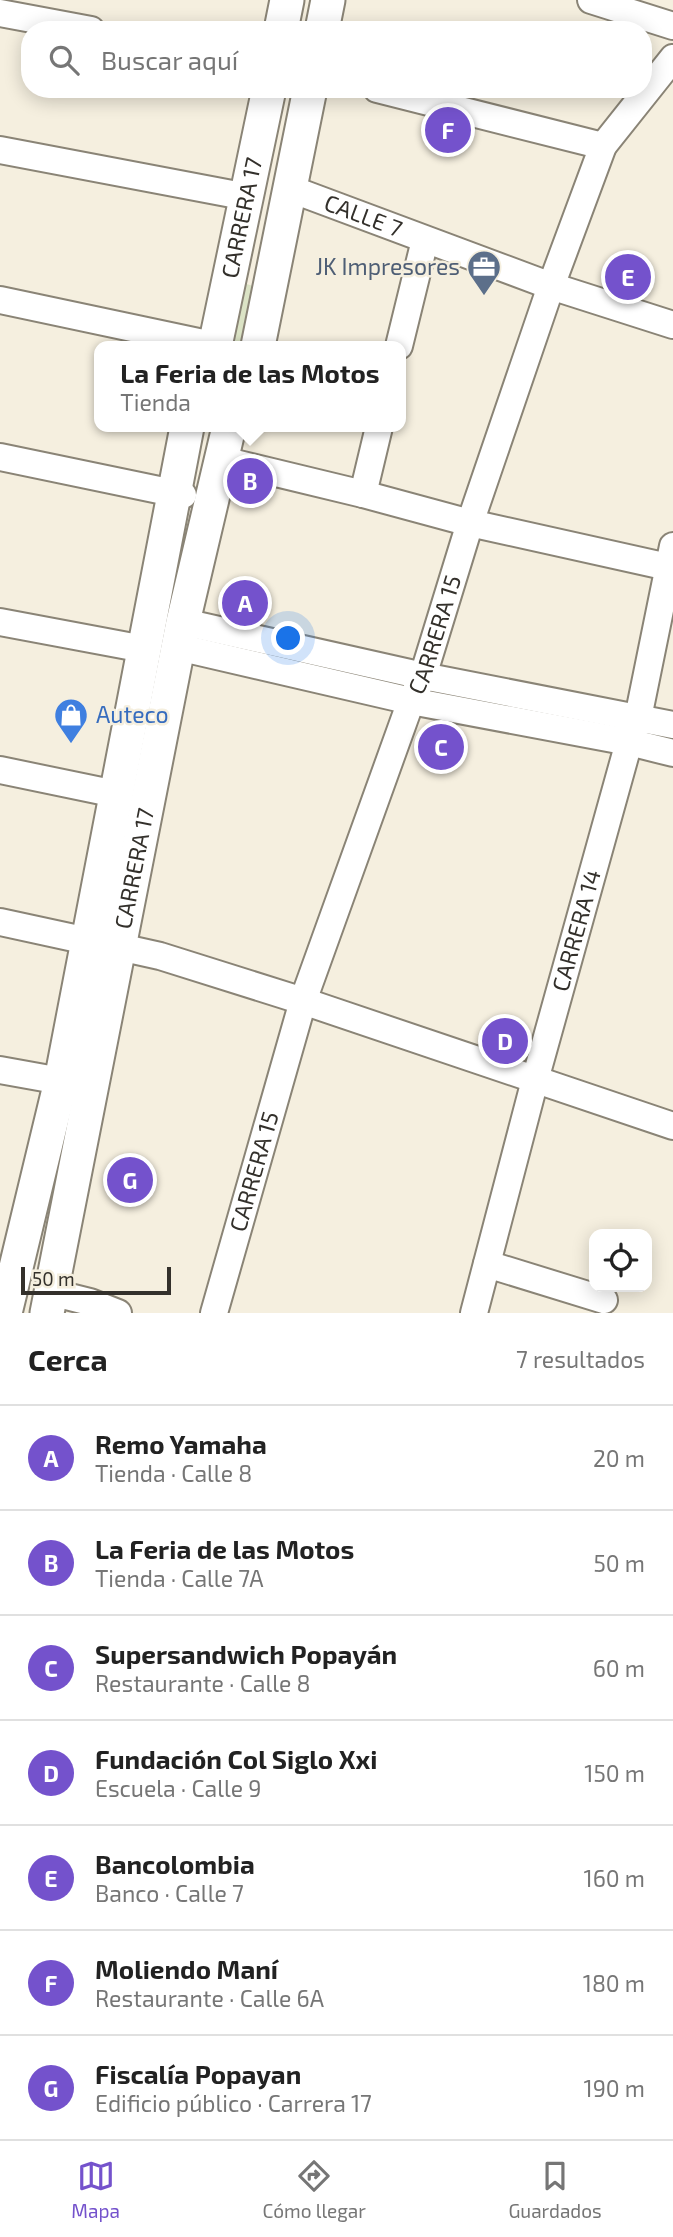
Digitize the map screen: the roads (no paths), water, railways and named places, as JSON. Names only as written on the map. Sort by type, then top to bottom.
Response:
[{"type":"main road","points":[[264,21],[268,0]]},
{"type":"main road","points":[[283,21],[287,0]]},
{"type":"main road","points":[[310,21],[314,0]]},
{"type":"main road","points":[[324,21],[328,0]]},
{"type":"main road","points":[[208,341],[249,98]]},
{"type":"main road","name":"CARRERA 17","points":[[208,341],[267,98]]},
{"type":"main road","name":"CARRERA 17","points":[[246,341],[294,98]]},
{"type":"main road","name":"CARRERA 17","points":[[259,341],[308,98]]},
{"type":"main road","points":[[5,1313],[11,1246],[61,1081],[93,942],[116,794],[144,649],[179,493],[186,432]]},
{"type":"main road","name":"CARRERA 17","points":[[19,1313],[179,493],[197,432]]},
{"type":"main road","name":"CARRERA 17","points":[[228,461],[229,432]]},
{"type":"main road","name":"CARRERA 17","points":[[56,1307],[188,637],[228,461],[239,432]]},
{"type":"main road","name":"CARRERA 17","points":[[56,1307],[133,950],[188,637]]},
{"type":"street","points":[[591,0],[673,26]]},
{"type":"street","points":[[0,13],[43,21]]},
{"type":"street","name":"CARRERA 15","points":[[652,84],[673,58]]},
{"type":"street","points":[[413,98],[603,146]]},
{"type":"street","name":"CARRERA 15","points":[[214,1313],[303,1001],[411,701],[423,676],[470,523],[551,286],[603,146],[641,98]]},
{"type":"street","points":[[0,150],[232,194]]},
{"type":"street","name":"CALLE 7","points":[[291,189],[551,286],[673,326]]},
{"type":"street","points":[[400,341],[425,240]]},
{"type":"street","points":[[0,300],[189,341]]},
{"type":"street","points":[[363,494],[378,432]]},
{"type":"street","points":[[0,457],[179,493]]},
{"type":"street","points":[[228,461],[470,523],[671,561]]},
{"type":"street","name":"CARRERA 14","points":[[474,1313],[535,1080],[638,718],[671,561]]},
{"type":"street","points":[[0,622],[144,649]]},
{"type":"street","points":[[188,637],[423,676],[673,725]]},
{"type":"street","points":[[188,637],[411,701],[629,742],[673,753]]},
{"type":"street","points":[[0,770],[116,794]]},
{"type":"street","points":[[0,922],[93,942]]},
{"type":"street","points":[[133,950],[303,1001],[673,1126]]},
{"type":"street","points":[[0,1070],[61,1081]]},
{"type":"street","points":[[487,1264],[604,1300]]},
{"type":"street","points":[[56,1307],[90,1302],[118,1313]]},
{"type":"place","name":"Moliendo Maní","points":[[448,130]]},
{"type":"place","name":"Bancolombia","points":[[628,277]]},
{"type":"place","name":"JK Impresores","points":[[484,297]]},
{"type":"place","name":"La Feria de las Motos","points":[[250,481]]},
{"type":"place","name":"Remo Yamaha","points":[[245,603]]},
{"type":"place","name":"Auteco","points":[[71,745]]},
{"type":"place","name":"Supersandwich Popayán","points":[[441,747]]},
{"type":"place","name":"Fundación Col Siglo Xxi","points":[[505,1041]]},
{"type":"place","name":"Fiscalía Popayan","points":[[130,1180]]}]
